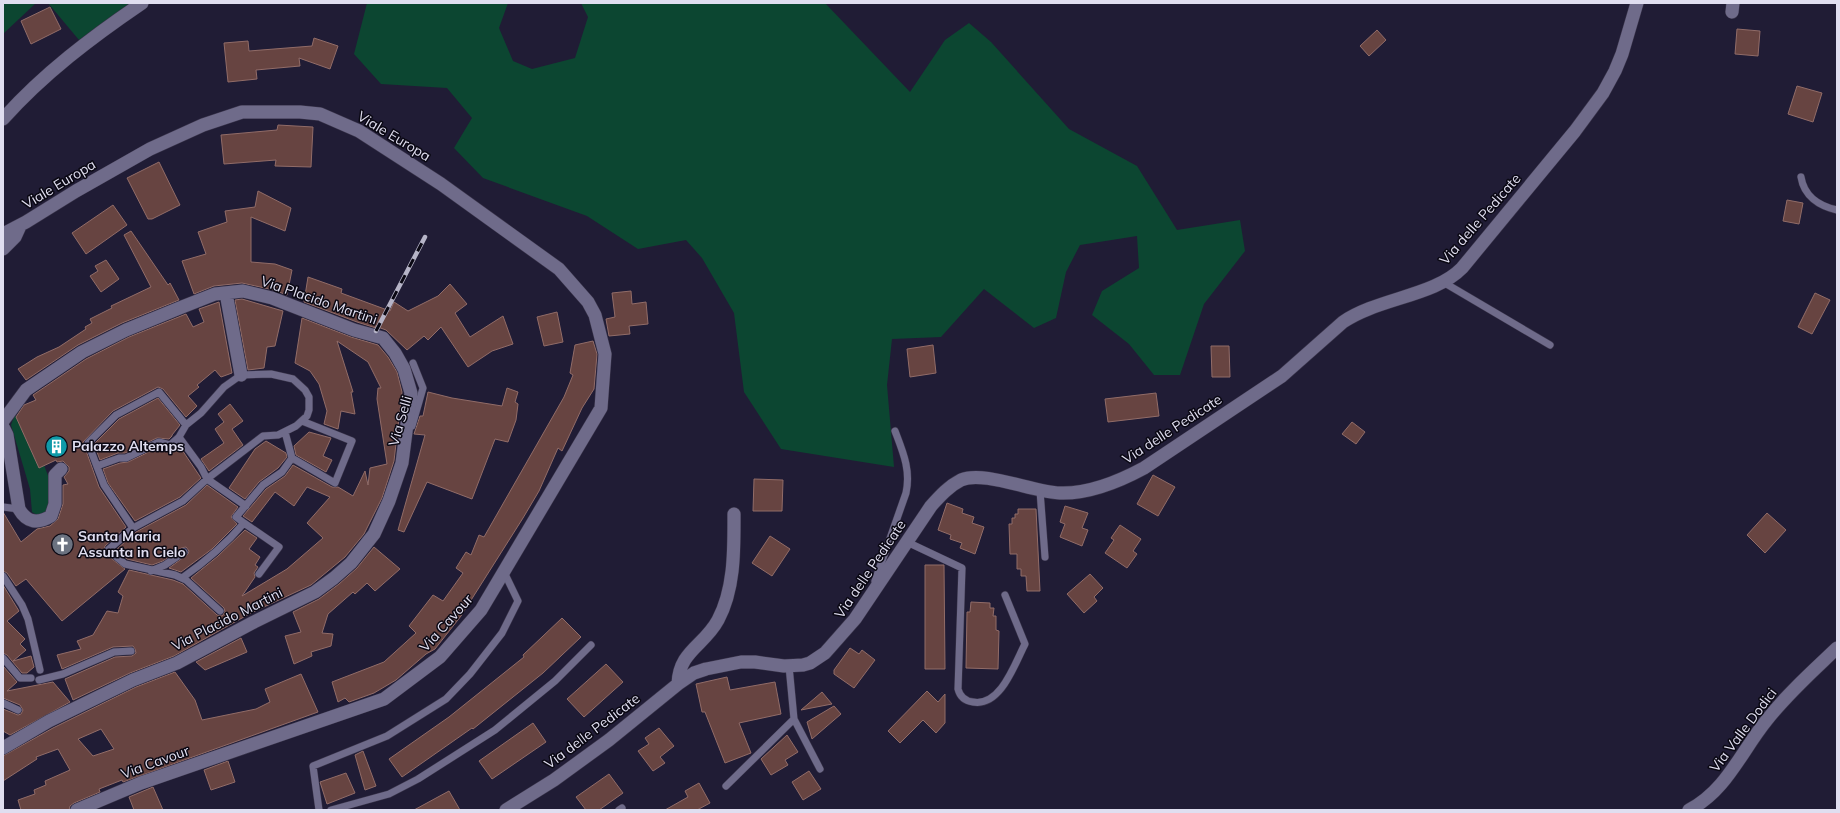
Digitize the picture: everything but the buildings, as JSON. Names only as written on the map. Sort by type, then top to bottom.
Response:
[{"type":"street","points":[[3,119],[28,92],[82,46],[142,3]]},
{"type":"street","name":"Via delle Pedicate","points":[[506,810],[554,780],[609,740],[678,684],[702,670],[734,662],[755,662],[789,666],[810,663],[825,653],[844,634],[869,600],[935,501],[949,488],[962,480],[982,478],[1040,491],[1061,493],[1076,492],[1112,483],[1131,475],[1282,376],[1354,314],[1443,282],[1455,275],[1594,106],[1619,63],[1637,3]]},
{"type":"street","name":"Viale Europa","points":[[3,234],[20,226],[76,191],[150,149],[204,125],[242,112],[300,112],[320,114],[359,130],[442,184],[559,269],[588,302]]},
{"type":"street","points":[[3,249],[15,237],[20,226]]},
{"type":"street","name":"Via Placido Martini","points":[[3,421],[26,390],[82,352],[126,330],[215,294],[243,291],[272,298],[354,330],[383,338],[398,358],[404,369],[411,393],[402,463],[389,501],[374,534],[351,563],[315,592],[254,622],[177,663],[133,680],[6,742]]},
{"type":"street","points":[[226,293],[240,375]]},
{"type":"street","name":"Via Cavour","points":[[77,810],[156,778],[384,699],[440,657],[481,610],[570,457],[601,408],[605,354],[598,322],[588,302]]},
{"type":"street","points":[[3,427],[7,436],[19,509],[22,515],[33,521],[40,521],[51,516],[55,504],[55,475],[57,471],[61,469]]},
{"type":"street","points":[[678,684],[679,671],[684,661],[709,633],[718,620],[724,606],[733,561],[734,514]]},
{"type":"street","name":"Via Valle Dodici","points":[[1689,810],[1705,800],[1720,787],[1767,720],[1790,694],[1837,648]]},
{"type":"lane","points":[[1801,177],[1806,190],[1812,198],[1823,206],[1837,210]]},
{"type":"lane","points":[[1443,282],[1550,345]]},
{"type":"lane","name":"Via Selli","points":[[402,463],[423,388],[414,363]]},
{"type":"lane","points":[[97,466],[119,458],[126,458],[159,442],[170,445],[179,437],[186,425],[201,414],[224,387],[240,375],[270,374],[293,379],[300,383],[305,390],[310,403],[307,416],[302,421],[278,435],[263,436],[207,479],[183,501],[133,528],[108,550],[125,564],[151,571],[175,575],[186,580],[220,611]]},
{"type":"lane","points":[[133,528],[104,485],[97,466],[89,456],[88,444],[116,415],[160,392],[186,425]]},
{"type":"lane","points":[[285,432],[292,458],[335,483],[352,441],[302,421]]},
{"type":"lane","points":[[869,600],[908,482],[906,463],[896,431]]},
{"type":"lane","points":[[179,437],[201,467],[207,479],[246,506]]},
{"type":"lane","points":[[259,574],[279,547],[236,518],[263,485],[271,481],[282,472],[292,458]]},
{"type":"lane","points":[[1040,491],[1045,557]]},
{"type":"lane","points":[[3,507],[19,509]]},
{"type":"lane","points":[[182,578],[202,564],[231,538],[244,523]]},
{"type":"lane","points":[[907,542],[962,568],[958,689],[960,695],[970,702],[984,702],[991,700],[999,692],[1025,644],[1005,595]]},
{"type":"lane","points":[[151,571],[165,565],[184,552]]},
{"type":"lane","points":[[319,810],[313,766],[388,736],[446,700],[470,674],[502,633],[518,601],[504,572]]},
{"type":"lane","points":[[3,576],[13,589],[28,619],[40,670]]},
{"type":"lane","points":[[331,810],[389,794],[418,779],[495,730],[555,681],[591,645]]},
{"type":"lane","points":[[39,680],[63,674],[114,652],[131,650]]},
{"type":"lane","points":[[3,658],[20,678],[31,678]]},
{"type":"lane","points":[[789,666],[794,719],[820,769]]},
{"type":"lane","points":[[3,703],[18,710]]},
{"type":"lane","points":[[726,786],[794,719]]},
{"type":"green space","points":[[3,3],[36,3],[3,34]]},
{"type":"green space","points":[[48,3],[130,3],[79,40]]},
{"type":"green space","points":[[367,3],[508,3],[499,28],[513,61],[532,69],[575,58],[588,17],[581,3],[825,3],[910,92],[945,40],[969,23],[991,42],[1069,129],[1137,166],[1177,230],[1240,220],[1245,251],[1204,304],[1180,375],[1154,375],[1129,344],[1092,315],[1102,291],[1139,268],[1137,236],[1080,245],[1066,272],[1056,318],[1034,328],[984,289],[941,337],[892,339],[887,385],[894,467],[781,449],[744,392],[734,313],[702,258],[686,240],[638,249],[587,216],[483,178],[454,148],[472,118],[447,88],[381,84],[354,54]]},
{"type":"green space","points":[[15,414],[39,468],[44,465],[53,489],[49,512],[37,515],[32,512],[30,489],[11,425]]},
{"type":"railway","points":[[376,331],[425,237]]},
{"type":"place","name":"Palazzo Altemps","points":[[56,446]]},
{"type":"place","name":"Santa Maria Assunta in Cielo","points":[[63,544]]}]
